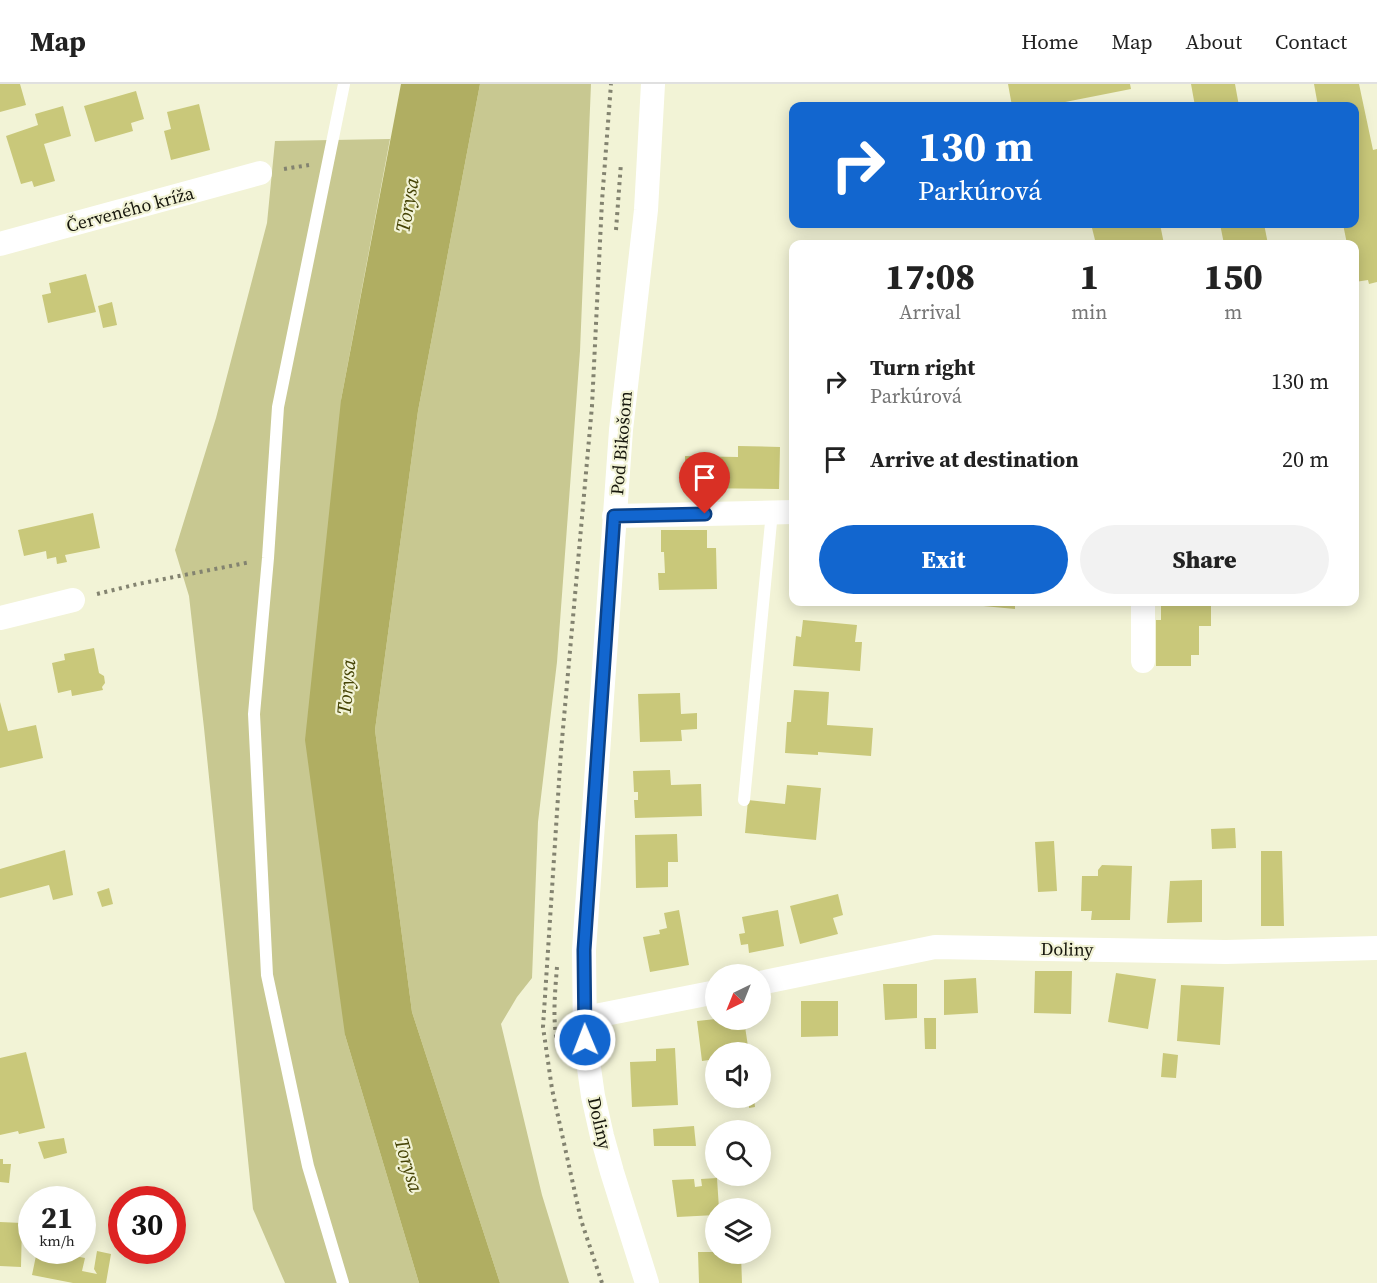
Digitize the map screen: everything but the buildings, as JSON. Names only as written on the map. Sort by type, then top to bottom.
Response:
[{"type":"street","name":"Pod Bikošom","points":[[585,1018],[584,950],[614,516],[621,430],[646,210],[653,84]]},
{"type":"street","name":"Červeného kríža","points":[[0,244],[260,173]]},
{"type":"street","points":[[614,516],[783,512]]},
{"type":"street","points":[[0,618],[73,600]]},
{"type":"street","points":[[1143,606],[1143,661]]},
{"type":"street","name":"Doliny","points":[[771,981],[935,947],[1226,952],[1377,948]]},
{"type":"street","points":[[585,1018],[705,994]]},
{"type":"street","name":"Doliny","points":[[585,1018],[585,1040],[593,1096],[602,1136],[647,1283]]},
{"type":"lane","points":[[343,1283],[308,1166],[267,975],[254,714],[278,407],[344,84]]},
{"type":"lane","points":[[744,800],[783,512]]},
{"type":"path","points":[[260,173],[328,162]]},
{"type":"path","points":[[73,600],[138,584],[268,558]]},
{"type":"green space","points":[[480,84],[591,84],[580,351],[557,662],[538,822],[532,978],[517,997],[501,1024],[542,1195],[569,1283],[500,1283],[412,1012],[375,730],[418,411]]},
{"type":"green space","points":[[390,139],[341,400],[345,1035],[419,1283],[285,1283],[253,1209],[189,596],[175,550],[216,418],[267,223],[275,141]]},
{"type":"water","name":"Torysa","points":[[401,84],[480,84],[418,411],[375,730],[412,1012],[500,1283],[419,1283],[345,1035],[305,740],[341,400]]},
{"type":"route","points":[[585,1040],[584,950],[614,516],[705,514]]}]
